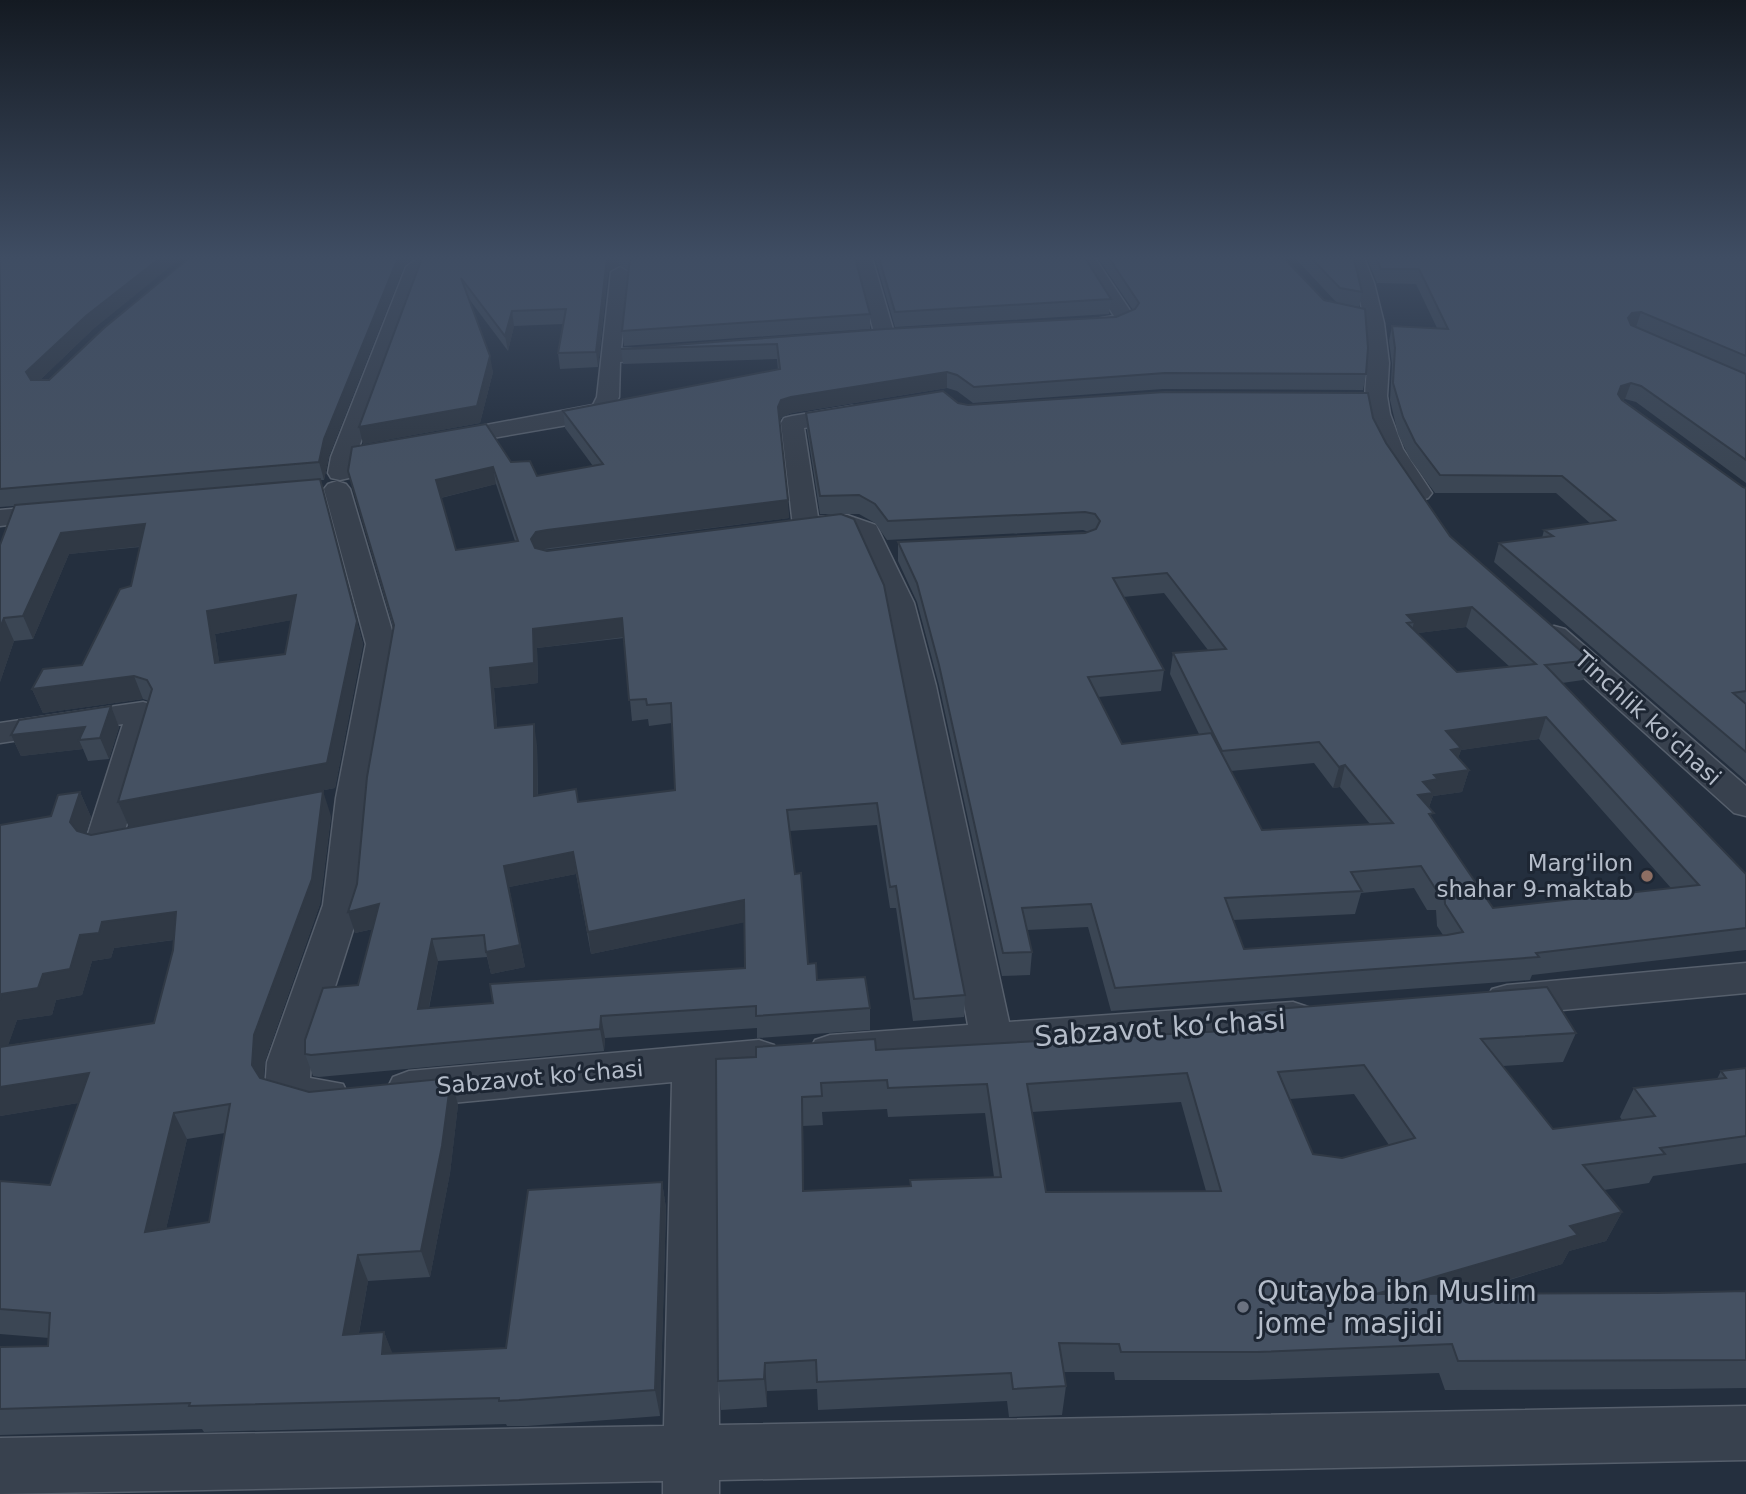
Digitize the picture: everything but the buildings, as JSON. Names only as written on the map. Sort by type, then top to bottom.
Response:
[{"type":"street","points":[[330,479],[396,328]]},
{"type":"street","points":[[330,479],[602,409],[608,397],[613,328]]},
{"type":"street","points":[[884,328],[886,336]]},
{"type":"street","points":[[1366,328],[1378,364],[1376,400],[1384,435],[1396,460],[1434,514]]},
{"type":"street","points":[[858,338],[912,335]]},
{"type":"street","points":[[610,356],[679,351]]},
{"type":"street","points":[[1349,400],[1376,400]]},
{"type":"street","points":[[869,410],[792,423],[792,528],[842,522],[858,524],[891,551],[992,1040]]},
{"type":"street","name":"Sabzavot koʻchasi","points":[[330,479],[381,644],[340,800],[342,905],[289,1062],[287,1090],[319,1098],[694,1062],[1335,1015]]},
{"type":"street","points":[[0,518],[81,511]]},
{"type":"street","name":"Tinchlik ko'chasi","points":[[1538,620],[1746,805]]},
{"type":"street","points":[[0,733],[144,712],[102,846],[168,833]]},
{"type":"street","points":[[1472,1003],[1746,978]]},
{"type":"street","points":[[692,1474],[694,1062]]},
{"type":"street","points":[[0,1466],[692,1474],[1746,1433]]},
{"type":"place","name":"Marg'ilon shahar 9-maktab","points":[[1647,876]]},
{"type":"place","name":"Qutayba ibn Muslim jome' masjidi","points":[[1243,1307]]}]
